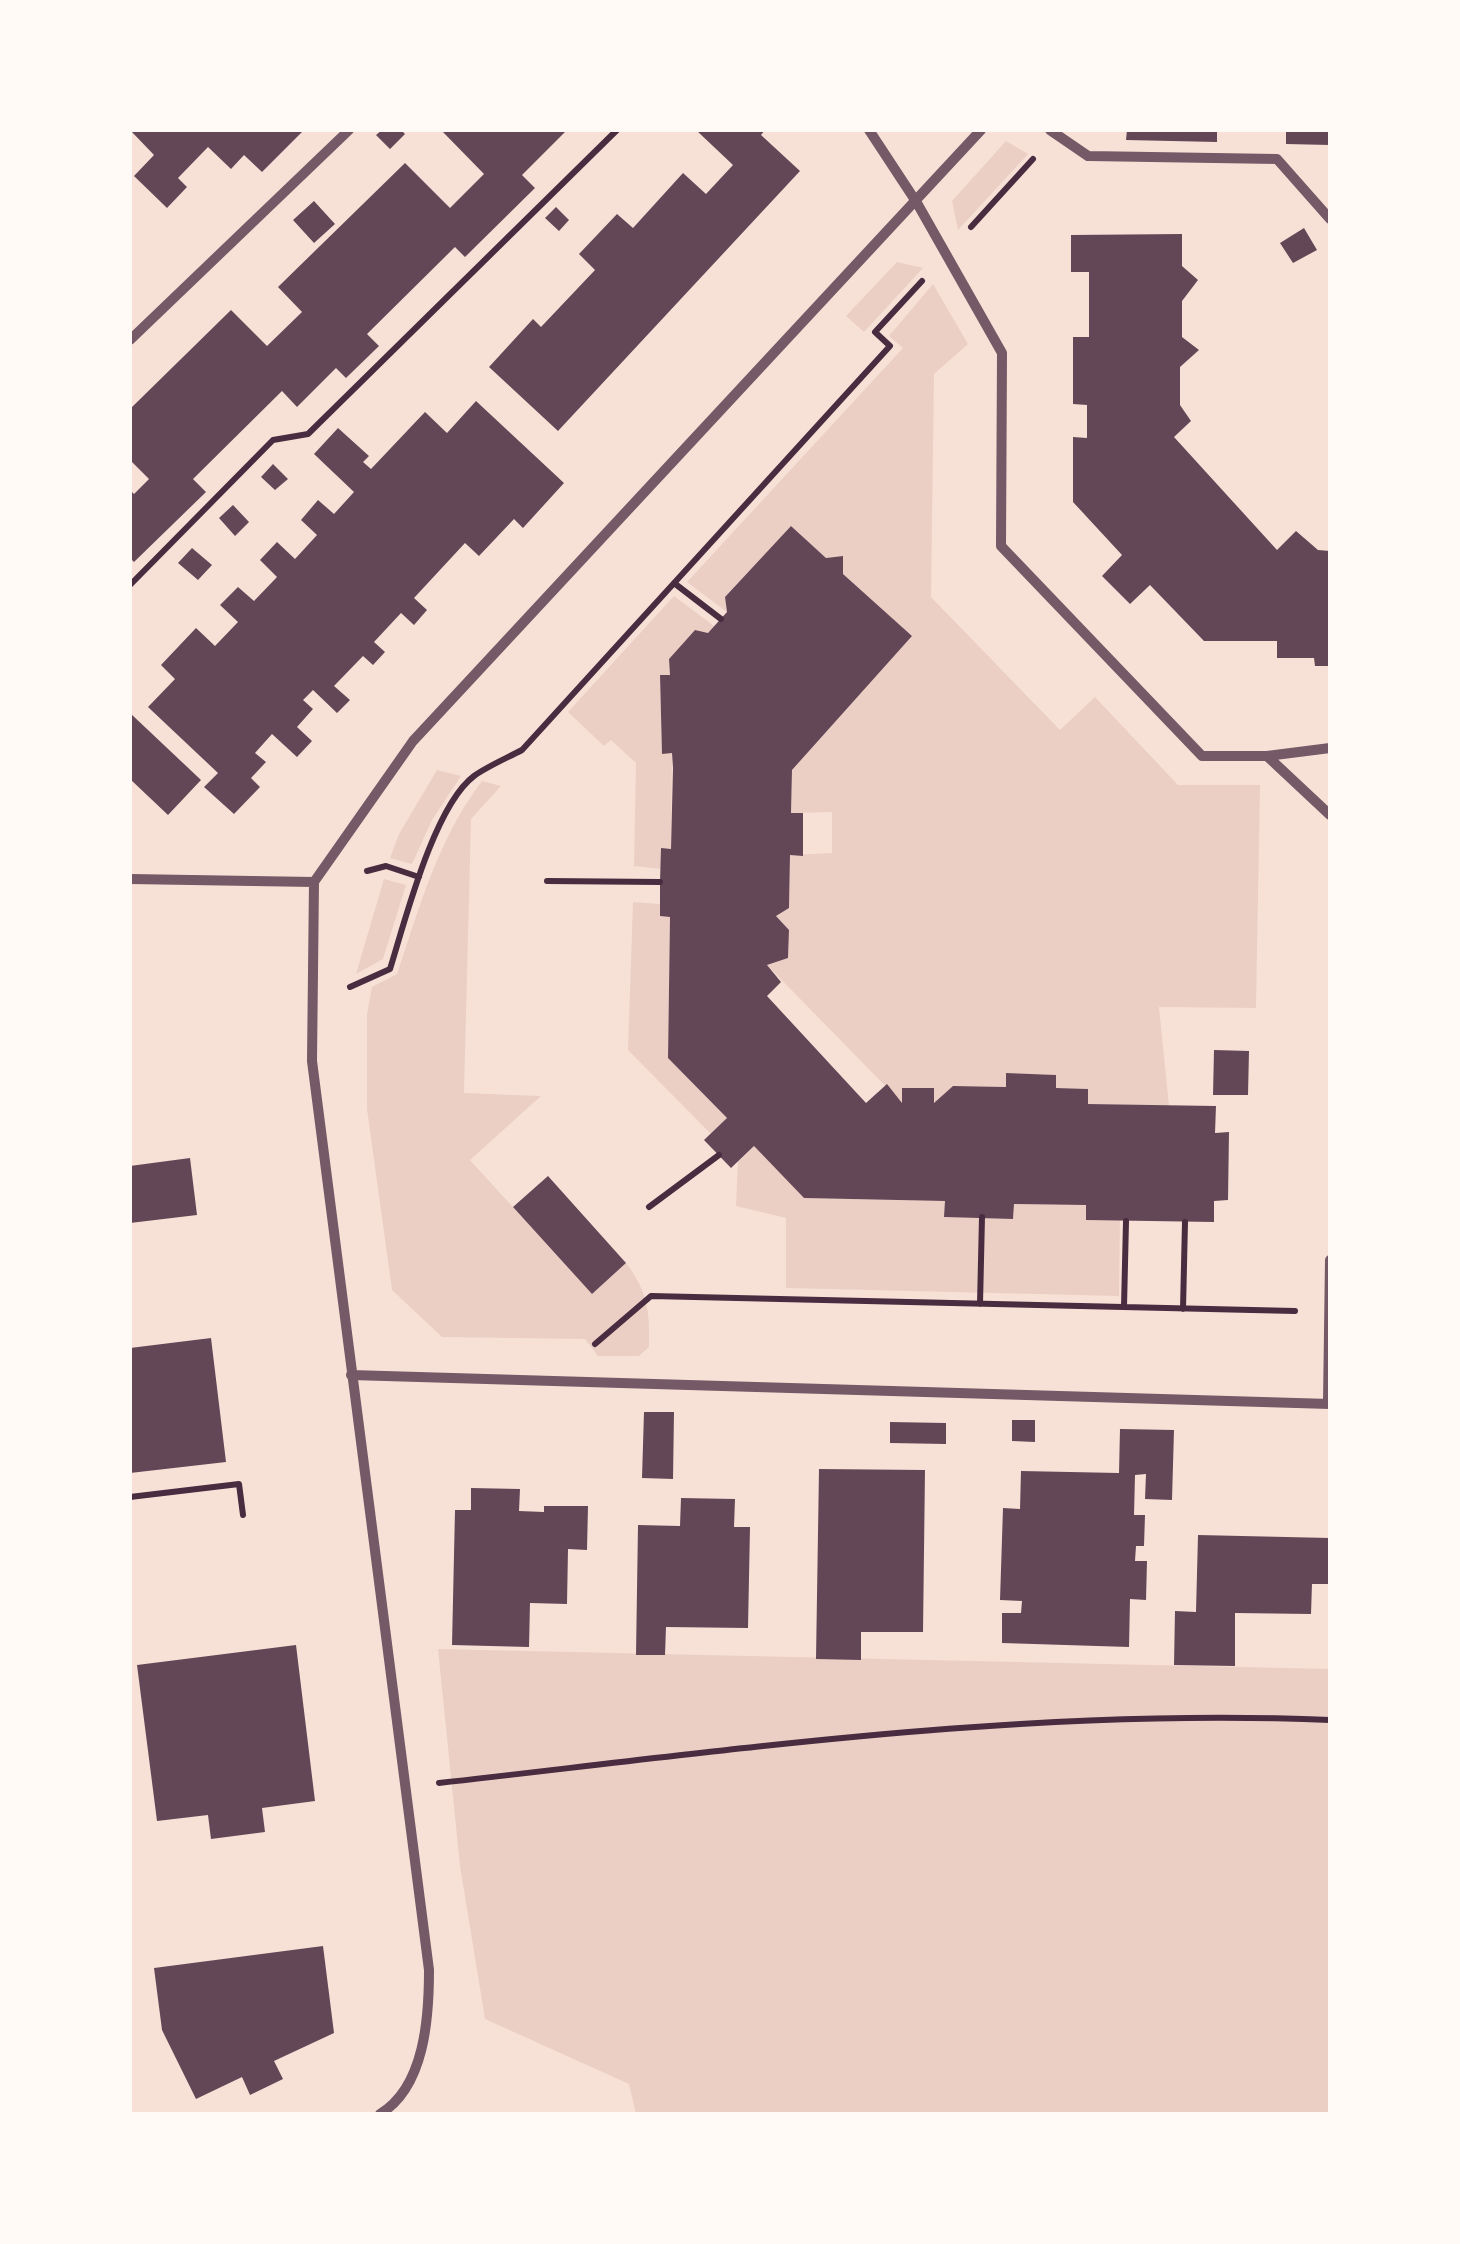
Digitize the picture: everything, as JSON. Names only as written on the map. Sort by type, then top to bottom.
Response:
[{"type":"street","points":[[130,340],[348,130]]},
{"type":"street","points":[[869,130],[917,204],[1002,353],[1001,546],[1202,756],[1267,756],[1330,748]]},
{"type":"street","points":[[380,2114],[410,2078],[429,2009],[429,1970],[312,1061],[314,882],[412,742],[917,204],[981,130]]},
{"type":"street","points":[[1053,132],[1088,156],[1277,160],[1330,219]]},
{"type":"street","points":[[1267,756],[1330,815]]},
{"type":"street","points":[[130,879],[314,882]]},
{"type":"street","points":[[350,1375],[1329,1403],[1330,1260]]},
{"type":"path","points":[[130,586],[273,440],[308,434],[617,130]]},
{"type":"path","points":[[313,1005],[390,969],[425,862],[444,819],[472,778],[522,750],[890,346],[875,332],[1053,132]]},
{"type":"path","points":[[674,583],[720,619]]},
{"type":"path","points":[[547,881],[660,882]]},
{"type":"path","points":[[649,1206],[718,1155]]},
{"type":"path","points":[[980,1304],[982,1217]]},
{"type":"path","points":[[1124,1307],[1126,1221]]},
{"type":"path","points":[[1183,1309],[1185,1222]]},
{"type":"path","points":[[553,1380],[651,1296],[1296,1311],[1330,1290]]},
{"type":"path","points":[[130,1497],[239,1484],[243,1515]]},
{"type":"path","points":[[405,1787],[842,1740],[1102,1720],[1330,1720]]},
{"type":"shaded area","points":[[1006,141],[1028,154],[958,230],[952,201]]},
{"type":"shaded area","points":[[897,262],[923,268],[864,332],[846,316]]},
{"type":"shaded area","points":[[933,284],[968,344],[934,374],[931,597],[1060,730],[1095,697],[1178,785],[1260,785],[1256,1008],[1159,1007],[1169,1106],[1088,1104],[1088,1089],[1056,1088],[1056,1075],[1007,1073],[1006,1087],[953,1086],[934,1103],[934,1088],[903,1088],[902,1103],[767,965],[788,958],[789,930],[776,916],[789,907],[790,855],[832,853],[832,812],[791,813],[792,770],[912,636],[843,574],[843,556],[826,558],[791,526],[725,597],[727,612],[687,582],[903,348],[889,336]]},
{"type":"shaded area","points":[[674,596],[714,626],[708,633],[695,630],[669,659],[670,675],[660,676],[662,753],[672,753],[671,849],[661,849],[661,869],[634,866],[636,763],[611,740],[604,746],[568,712]]},
{"type":"shaded area","points":[[437,770],[461,776],[432,820],[412,864],[390,858],[399,834]]},
{"type":"shaded area","points":[[482,781],[501,786],[471,819],[464,1093],[541,1096],[470,1160],[592,1294],[626,1263],[639,1283],[648,1313],[649,1347],[639,1356],[598,1356],[585,1339],[442,1337],[392,1290],[367,1109],[367,1014],[372,987],[397,974],[442,850]]},
{"type":"shaded area","points":[[384,879],[406,885],[383,959],[356,974]]},
{"type":"shaded area","points":[[633,902],[660,904],[660,916],[670,917],[668,1058],[727,1118],[711,1134],[628,1050]]},
{"type":"shaded area","points":[[754,1146],[804,1198],[945,1201],[945,1217],[1013,1219],[1014,1204],[1086,1205],[1120,1220],[1119,1296],[786,1288],[786,1218],[736,1206],[738,1162]]},
{"type":"shaded area","points":[[438,1649],[1330,1669],[1330,2114],[636,2114],[629,2084],[485,2019],[460,1866]]},
{"type":"building","points":[[130,130],[302,132],[262,172],[244,155],[231,169],[208,147],[178,178],[187,187],[167,208],[134,176],[154,155]]},
{"type":"building","points":[[382,130],[401,130],[405,134],[390,149],[376,135]]},
{"type":"building","points":[[441,130],[567,130],[522,175],[535,188],[465,257],[455,247],[367,334],[379,346],[346,378],[336,368],[297,407],[282,391],[193,479],[206,492],[134,562],[130,558],[130,490],[134,494],[149,479],[130,460],[130,409],[231,310],[267,346],[302,312],[278,287],[405,163],[450,208],[484,174]]},
{"type":"building","points":[[696,130],[765,130],[761,135],[800,171],[558,431],[489,367],[533,319],[541,327],[595,270],[579,254],[617,214],[633,228],[683,173],[706,194],[733,165]]},
{"type":"building","points":[[1127,130],[1217,130],[1217,142],[1126,140]]},
{"type":"building","points":[[1286,130],[1330,130],[1330,145],[1286,144]]},
{"type":"building","points":[[314,201],[335,224],[314,243],[293,220]]},
{"type":"building","points":[[556,207],[569,220],[559,231],[545,218]]},
{"type":"building","points":[[1304,228],[1317,250],[1293,263],[1280,243]]},
{"type":"building","points":[[1182,234],[1182,266],[1198,280],[1182,301],[1182,337],[1199,350],[1180,367],[1180,405],[1191,421],[1174,437],[1277,550],[1296,531],[1318,550],[1330,551],[1330,666],[1315,666],[1314,658],[1277,658],[1277,641],[1204,641],[1150,585],[1130,604],[1102,576],[1122,555],[1073,502],[1073,437],[1087,438],[1087,405],[1073,404],[1073,337],[1089,337],[1089,272],[1071,272],[1071,235]]},
{"type":"building","points":[[476,401],[564,483],[523,528],[514,519],[479,556],[465,543],[414,598],[427,610],[414,625],[401,613],[374,642],[385,652],[373,665],[363,656],[334,686],[350,700],[337,713],[313,690],[303,700],[313,709],[297,727],[312,741],[297,757],[272,734],[255,753],[266,762],[251,778],[260,787],[234,814],[204,787],[218,773],[148,707],[175,679],[161,665],[196,628],[215,646],[238,622],[220,605],[238,587],[254,601],[277,577],[260,560],[277,542],[295,559],[317,535],[301,520],[318,500],[334,514],[354,492],[314,454],[338,428],[369,456],[363,462],[371,469],[425,412],[447,433]]},
{"type":"building","points":[[273,464],[288,479],[275,490],[261,477]]},
{"type":"building","points":[[233,505],[249,522],[235,536],[219,518]]},
{"type":"building","points":[[791,526],[826,558],[843,556],[843,574],[912,636],[792,770],[791,813],[803,813],[803,856],[790,855],[789,908],[776,916],[789,930],[788,958],[767,965],[781,982],[767,996],[866,1103],[887,1084],[902,1103],[902,1088],[934,1088],[934,1103],[953,1086],[1006,1087],[1006,1073],[1056,1075],[1056,1088],[1088,1089],[1088,1104],[1216,1106],[1215,1133],[1229,1132],[1228,1200],[1214,1201],[1214,1222],[1086,1220],[1086,1205],[1014,1204],[1013,1219],[944,1217],[945,1201],[804,1198],[754,1146],[731,1168],[704,1140],[727,1118],[668,1058],[670,917],[660,916],[660,882],[661,848],[671,849],[673,768],[672,753],[662,754],[660,675],[670,675],[669,659],[695,630],[708,633],[727,612],[725,597]]},
{"type":"building","points":[[192,548],[212,565],[198,580],[178,563]]},
{"type":"building","points":[[130,713],[201,780],[168,815],[130,779]]},
{"type":"building","points":[[1214,1050],[1249,1051],[1248,1095],[1213,1095]]},
{"type":"building","points":[[190,1158],[197,1215],[130,1223],[130,1166]]},
{"type":"building","points":[[548,1176],[626,1263],[592,1294],[513,1207]]},
{"type":"building","points":[[211,1338],[226,1462],[130,1473],[130,1348]]},
{"type":"building","points":[[644,1412],[674,1412],[673,1479],[642,1478]]},
{"type":"building","points":[[1012,1420],[1035,1420],[1035,1442],[1012,1441]]},
{"type":"building","points":[[890,1422],[946,1423],[946,1444],[890,1443]]},
{"type":"building","points":[[1120,1429],[1174,1430],[1172,1500],[1145,1499],[1146,1474],[1135,1475],[1134,1515],[1145,1515],[1144,1546],[1136,1546],[1135,1561],[1147,1561],[1146,1600],[1130,1599],[1129,1647],[1002,1643],[1002,1613],[1021,1613],[1022,1601],[1000,1600],[1003,1508],[1020,1509],[1021,1471],[1119,1473]]},
{"type":"building","points":[[819,1469],[925,1470],[923,1632],[861,1632],[861,1660],[816,1659]]},
{"type":"building","points":[[471,1488],[520,1489],[519,1511],[544,1512],[544,1506],[588,1506],[587,1550],[568,1549],[567,1604],[530,1603],[529,1647],[452,1645],[455,1510],[471,1510]]},
{"type":"building","points":[[681,1498],[735,1499],[734,1527],[750,1527],[748,1628],[666,1627],[665,1655],[636,1655],[638,1525],[680,1526]]},
{"type":"building","points":[[1198,1535],[1330,1538],[1330,1584],[1312,1584],[1311,1614],[1235,1613],[1235,1666],[1174,1665],[1175,1611],[1196,1612]]},
{"type":"building","points":[[296,1645],[315,1801],[262,1808],[265,1832],[211,1839],[208,1815],[157,1821],[137,1665]]},
{"type":"building","points":[[323,1946],[334,2033],[274,2061],[283,2079],[250,2095],[242,2077],[196,2099],[162,2030],[154,1968]]}]
